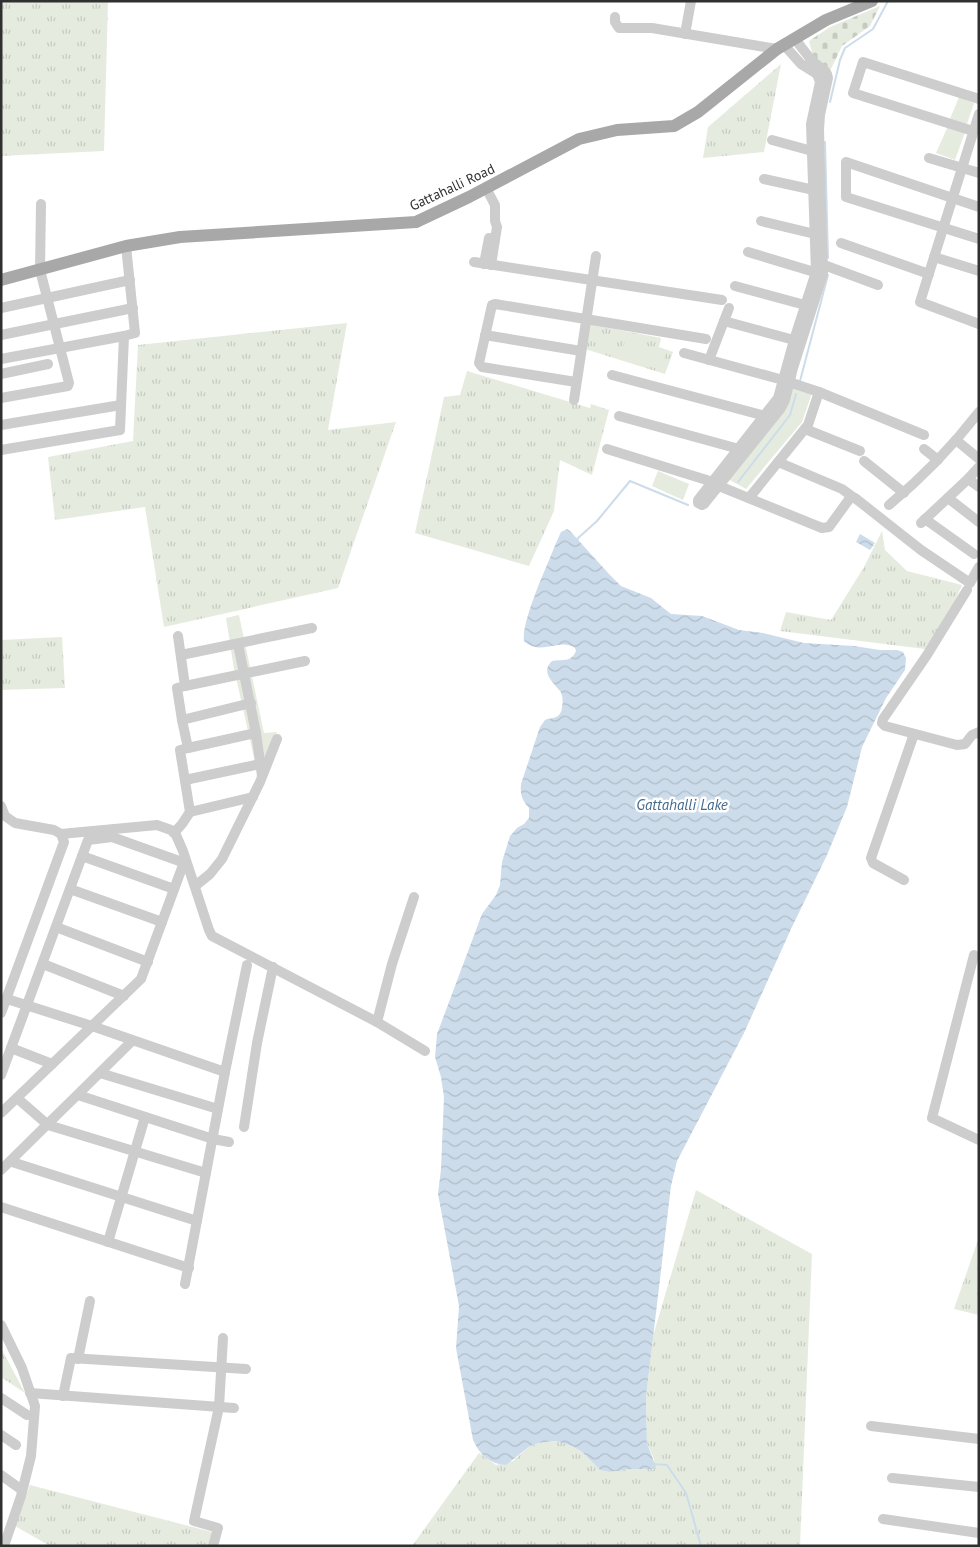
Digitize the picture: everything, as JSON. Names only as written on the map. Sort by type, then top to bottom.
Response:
[{"type":"main road","name":"Gattahalli Road","points":[[1,280],[126,246],[180,237],[416,222],[579,139],[617,130],[674,126],[698,112],[785,44],[826,20],[872,1]]},
{"type":"street","points":[[685,34],[691,1]]},
{"type":"street","points":[[615,17],[615,22],[619,28],[652,28],[685,34],[785,44],[825,71],[828,78],[820,115],[819,130],[821,270],[786,381],[778,398],[738,450],[716,484]]},
{"type":"street","points":[[716,484],[781,408],[785,400],[786,381],[794,340],[821,270],[815,234],[811,124],[819,89],[819,77],[801,64],[785,44]]},
{"type":"street","points":[[975,133],[854,93],[863,62],[979,99]]},
{"type":"street","points":[[979,114],[975,133],[920,302],[979,324]]},
{"type":"street","points":[[772,140],[812,151]]},
{"type":"street","points":[[929,158],[979,173]]},
{"type":"street","points":[[979,207],[846,162],[846,197],[979,240]]},
{"type":"street","points":[[764,179],[814,190]]},
{"type":"street","points":[[486,188],[495,205],[495,220],[491,226],[483,263],[722,300]]},
{"type":"street","points":[[1,398],[68,386],[69,383],[40,270],[41,204]]},
{"type":"street","points":[[761,221],[815,234]]},
{"type":"street","points":[[841,243],[928,274]]},
{"type":"street","points":[[1,359],[135,333],[126,246]]},
{"type":"street","points":[[748,252],[878,285]]},
{"type":"street","points":[[574,400],[596,256]]},
{"type":"street","points":[[934,257],[979,271]]},
{"type":"street","points":[[1,308],[130,280]]},
{"type":"street","points":[[735,286],[806,305]]},
{"type":"street","points":[[576,382],[482,367],[479,363],[490,308],[495,304],[706,338]]},
{"type":"street","points":[[1,335],[133,308]]},
{"type":"street","points":[[709,360],[729,308]]},
{"type":"street","points":[[724,321],[794,340]]},
{"type":"street","points":[[485,335],[582,351]]},
{"type":"street","points":[[2,448],[120,430],[124,336]]},
{"type":"street","points":[[684,353],[819,392],[924,435]]},
{"type":"street","points":[[1,374],[48,364]]},
{"type":"street","points":[[612,375],[765,416]]},
{"type":"street","points":[[749,498],[808,425],[819,392]]},
{"type":"street","points":[[1,425],[121,405]]},
{"type":"street","points":[[889,505],[938,460],[979,412]]},
{"type":"street","points":[[619,416],[738,450]]},
{"type":"street","points":[[805,429],[860,451]]},
{"type":"street","points":[[956,440],[979,459]]},
{"type":"street","points":[[924,448],[938,460]]},
{"type":"street","points":[[607,450],[716,484],[822,528],[829,527],[850,498],[853,497]]},
{"type":"street","points":[[864,461],[904,493]]},
{"type":"street","points":[[778,462],[842,489],[921,550],[970,583],[979,568]]},
{"type":"street","points":[[974,554],[923,521],[979,468]]},
{"type":"street","points":[[968,479],[979,487]]},
{"type":"street","points":[[948,498],[979,522]]},
{"type":"street","points":[[966,590],[882,722],[885,726],[961,746],[974,733],[979,732]]},
{"type":"street","points":[[181,656],[312,628]]},
{"type":"street","points":[[178,636],[185,686]]},
{"type":"street","points":[[238,644],[256,733],[262,777]]},
{"type":"street","points":[[188,748],[177,688],[305,661]]},
{"type":"street","points":[[182,720],[250,703]]},
{"type":"street","points":[[190,812],[180,750],[256,733]]},
{"type":"street","points":[[904,880],[873,863],[871,858],[914,734]]},
{"type":"street","points":[[195,886],[206,878],[222,859],[253,797],[277,739]]},
{"type":"street","points":[[185,780],[260,764]]},
{"type":"street","points":[[177,830],[190,812],[253,797]]},
{"type":"street","points":[[1,806],[5,816],[15,822],[54,830],[61,834],[156,826],[177,830]]},
{"type":"street","points":[[177,830],[210,934],[377,1022],[425,1052]]},
{"type":"street","points":[[1,1013],[60,854],[64,842],[61,834]]},
{"type":"street","points":[[1,1075],[88,840],[112,837],[182,862],[183,866],[141,980],[1,1113]]},
{"type":"street","points":[[82,856],[174,889]]},
{"type":"street","points":[[70,889],[162,922]]},
{"type":"street","points":[[377,1022],[392,964],[414,897]]},
{"type":"street","points":[[56,927],[148,962]]},
{"type":"street","points":[[974,955],[932,1118],[979,1140]]},
{"type":"street","points":[[43,964],[124,996]]},
{"type":"street","points":[[186,1284],[212,1139],[247,965]]},
{"type":"street","points":[[244,1127],[257,1043],[273,967]]},
{"type":"street","points":[[7,999],[225,1072]]},
{"type":"street","points":[[1,1170],[12,1162],[132,1041]]},
{"type":"street","points":[[12,1048],[52,1064]]},
{"type":"street","points":[[100,1073],[218,1109]]},
{"type":"street","points":[[78,1095],[212,1139],[229,1142]]},
{"type":"street","points":[[17,1098],[48,1124],[206,1173]]},
{"type":"street","points":[[108,1242],[145,1117]]},
{"type":"street","points":[[12,1162],[197,1221]]},
{"type":"street","points":[[1,1207],[189,1268]]},
{"type":"street","points":[[78,1359],[90,1301]]},
{"type":"street","points":[[1,1325],[22,1368],[35,1406],[31,1456],[4,1546]]},
{"type":"street","points":[[213,1546],[218,1528],[194,1521],[219,1407],[223,1338]]},
{"type":"street","points":[[63,1396],[71,1358],[246,1369]]},
{"type":"street","points":[[30,1393],[234,1408]]},
{"type":"street","points":[[1,1398],[27,1415]]},
{"type":"street","points":[[871,1426],[979,1439]]},
{"type":"street","points":[[1,1435],[16,1445]]},
{"type":"street","points":[[1,1475],[22,1490]]},
{"type":"street","points":[[892,1478],[979,1487]]},
{"type":"street","points":[[884,1519],[979,1533]]},
{"type":"green space","points":[[1,1],[108,1],[104,151],[1,156]]},
{"type":"green space","points":[[880,6],[870,26],[842,46],[830,71],[814,60],[809,41],[830,27]]},
{"type":"green space","points":[[781,64],[764,152],[703,158],[708,127]]},
{"type":"green space","points":[[959,97],[974,103],[967,124],[950,119]]},
{"type":"green space","points":[[948,126],[965,132],[955,160],[936,153]]},
{"type":"green space","points":[[347,323],[328,430],[396,422],[338,588],[164,627],[145,507],[55,520],[48,457],[133,441],[138,345]]},
{"type":"green space","points":[[589,324],[661,338],[659,347],[673,352],[665,374],[585,349]]},
{"type":"green space","points":[[625,341],[666,353],[661,370],[620,358]]},
{"type":"green space","points":[[467,371],[590,408],[591,404],[609,410],[592,475],[560,460],[554,511],[529,566],[415,533],[444,397],[460,395]]},
{"type":"green space","points":[[791,386],[812,393],[802,422],[746,489],[728,479]]},
{"type":"green space","points":[[658,471],[689,484],[683,500],[652,486]]},
{"type":"green space","points":[[882,531],[885,550],[907,571],[962,585],[933,650],[780,631],[786,612],[831,620],[864,567]]},
{"type":"green space","points":[[239,615],[264,733],[277,732],[266,762],[255,762],[234,669],[226,618]]},
{"type":"green space","points":[[62,637],[65,688],[1,690],[1,640]]},
{"type":"green space","points":[[696,1190],[812,1254],[800,1546],[412,1546],[479,1453],[496,1465],[513,1461],[530,1446],[557,1441],[582,1452],[600,1470],[609,1472],[654,1469],[654,1459],[647,1443],[646,1397],[653,1336]]},
{"type":"green space","points":[[979,1237],[979,1315],[954,1309]]},
{"type":"green space","points":[[1,1348],[25,1393],[1,1377]]},
{"type":"green space","points":[[30,1485],[212,1532],[208,1546],[50,1546],[15,1526]]},
{"type":"water","name":"Gattahalli Lake","points":[[567,529],[621,586],[651,598],[671,614],[702,616],[739,630],[763,633],[804,643],[897,650],[903,652],[906,658],[905,670],[886,698],[862,747],[847,807],[827,855],[744,1033],[677,1161],[671,1186],[646,1397],[647,1443],[656,1467],[654,1469],[609,1472],[600,1470],[582,1452],[572,1446],[556,1441],[530,1446],[506,1465],[490,1461],[479,1450],[473,1440],[456,1348],[459,1306],[438,1194],[444,1097],[435,1057],[437,1034],[482,914],[496,895],[500,885],[502,862],[510,836],[529,818],[529,808],[522,797],[521,784],[540,727],[545,720],[559,715],[563,701],[562,694],[549,677],[547,669],[552,661],[569,659],[576,651],[575,648],[569,645],[537,647],[524,641],[524,632],[536,592],[561,532]]},
{"type":"water","points":[[860,534],[875,543],[870,550],[856,542]]},
{"type":"waterway","points":[[830,102],[840,60],[845,48],[873,29],[888,1]]},
{"type":"waterway","points":[[825,142],[828,258]]},
{"type":"waterway","points":[[800,381],[828,275]]},
{"type":"waterway","points":[[738,482],[790,415],[796,394]]},
{"type":"waterway","points":[[578,540],[597,521],[630,481],[688,505]]},
{"type":"waterway","points":[[653,1464],[667,1465],[686,1493],[701,1546]]}]
